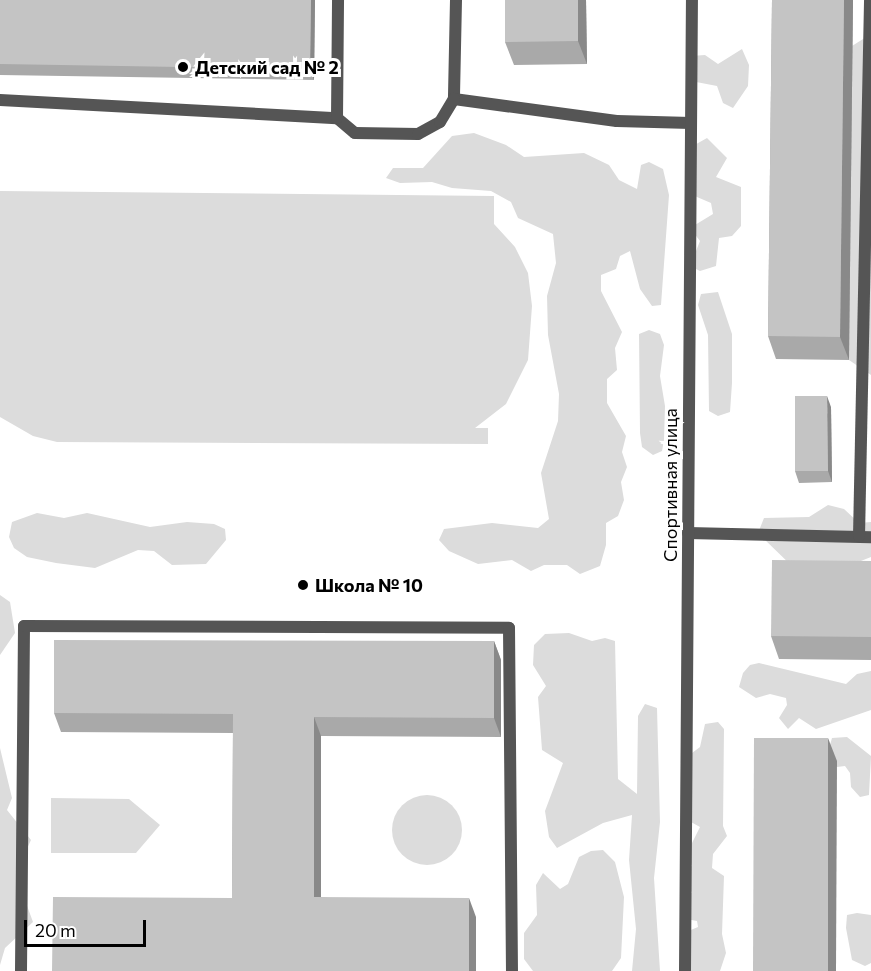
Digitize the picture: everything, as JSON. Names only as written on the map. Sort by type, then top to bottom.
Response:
[{"type":"street","points":[[337,117],[338,0]]},
{"type":"street","points":[[0,100],[337,117],[355,133],[418,134],[440,122],[454,99],[456,0]]},
{"type":"street","name":"Спортивная улица","points":[[685,971],[692,0]]},
{"type":"street","points":[[688,533],[865,536],[870,0]]},
{"type":"street","points":[[454,99],[617,121],[691,123]]},
{"type":"street","points":[[21,971],[24,626],[509,628],[512,971]]},
{"type":"shaded area","points":[[871,34],[871,375],[849,360],[852,46]]},
{"type":"shaded area","points":[[742,49],[749,65],[748,86],[733,108],[723,103],[717,86],[691,81],[691,56],[705,55],[718,64]]},
{"type":"shaded area","points":[[474,133],[506,145],[524,157],[584,153],[609,165],[619,180],[637,189],[641,165],[649,162],[663,169],[669,195],[661,305],[652,306],[640,289],[630,251],[620,256],[616,269],[601,275],[601,291],[622,332],[615,348],[617,370],[607,379],[607,403],[626,436],[622,452],[627,467],[621,482],[624,500],[618,516],[606,523],[606,545],[600,566],[580,574],[567,565],[544,565],[531,571],[512,560],[478,564],[449,551],[439,540],[444,529],[492,523],[538,528],[549,519],[541,473],[558,421],[559,394],[548,335],[547,296],[556,263],[553,234],[518,218],[511,202],[491,191],[452,188],[432,182],[400,183],[386,178],[393,168],[423,168],[452,136]]},
{"type":"shaded area","points":[[707,138],[727,158],[716,177],[741,187],[741,226],[732,236],[719,238],[716,266],[700,271],[690,266],[700,241],[690,228],[713,214],[711,203],[690,194],[691,147]]},
{"type":"shaded area","points":[[0,191],[494,196],[494,224],[515,247],[528,273],[532,306],[528,360],[506,404],[475,428],[488,428],[488,444],[57,442],[33,436],[0,417]]},
{"type":"shaded area","points":[[718,292],[732,334],[732,383],[730,412],[718,416],[709,411],[708,335],[698,305],[701,294]]},
{"type":"shaded area","points":[[649,330],[660,334],[664,345],[660,376],[665,406],[664,440],[662,451],[653,455],[642,447],[640,433],[639,334]]},
{"type":"shaded area","points":[[828,505],[844,509],[859,523],[871,522],[871,557],[833,572],[796,570],[758,533],[764,518],[809,517]]},
{"type":"shaded area","points":[[37,513],[64,518],[87,513],[150,527],[187,522],[214,524],[225,529],[226,540],[206,564],[172,565],[154,551],[138,550],[95,568],[56,563],[27,557],[14,548],[9,537],[12,522]]},
{"type":"shaded area","points":[[0,595],[10,602],[15,633],[0,655]]},
{"type":"shaded area","points":[[569,633],[592,641],[605,638],[615,641],[618,779],[637,794],[638,716],[645,704],[657,708],[660,822],[654,878],[660,971],[632,971],[636,929],[629,860],[632,815],[603,823],[557,848],[549,837],[545,811],[563,763],[542,750],[538,697],[546,686],[533,665],[534,645],[545,634]]},
{"type":"shaded area","points":[[759,663],[846,684],[857,674],[871,671],[871,710],[816,729],[799,718],[788,729],[779,718],[787,705],[786,698],[770,694],[756,698],[739,687],[743,673],[750,665]]},
{"type":"shaded area","points":[[718,722],[724,729],[723,826],[727,836],[713,854],[712,868],[724,876],[722,934],[726,953],[720,971],[685,971],[686,932],[698,927],[697,921],[686,919],[686,900],[692,892],[686,889],[686,869],[692,866],[686,855],[700,827],[691,822],[692,753],[700,747],[705,724]]},
{"type":"shaded area","points":[[847,737],[871,756],[869,795],[860,797],[851,787],[850,773],[845,766],[837,767],[828,752],[832,738]]},
{"type":"shaded area","points":[[0,748],[12,798],[7,810],[31,840],[22,859],[22,892],[33,922],[5,948],[0,965]]},
{"type":"shaded area","points":[[420,795],[434,795],[447,801],[456,810],[462,823],[460,843],[452,855],[434,865],[420,865],[407,859],[398,850],[392,837],[392,823],[398,810],[407,801]]},
{"type":"shaded area","points":[[51,798],[129,799],[160,825],[136,853],[51,853]]},
{"type":"shaded area","points":[[603,850],[615,862],[624,897],[621,958],[612,971],[533,971],[524,959],[524,933],[537,915],[536,885],[543,873],[560,889],[568,884],[579,857],[591,851]]},
{"type":"shaded area","points":[[857,913],[871,915],[871,963],[865,966],[852,960],[846,928],[847,915]]},
{"type":"building","points":[[0,0],[311,0],[310,69],[0,64]]},
{"type":"building","points":[[505,0],[578,0],[578,41],[505,42]]},
{"type":"building","points":[[772,0],[844,0],[840,337],[768,336]]},
{"type":"building","points":[[795,396],[827,396],[828,471],[795,471]]},
{"type":"building","points":[[772,560],[871,561],[871,637],[771,636]]},
{"type":"building","points":[[54,640],[494,641],[494,718],[314,717],[314,897],[469,898],[469,971],[52,971],[53,897],[232,898],[233,714],[54,713]]},
{"type":"building","points":[[754,738],[828,738],[828,971],[753,971]]},
{"type":"place","name":"Детский сад № 2","points":[[183,67]]},
{"type":"place","name":"Школа № 10","points":[[303,585]]}]
